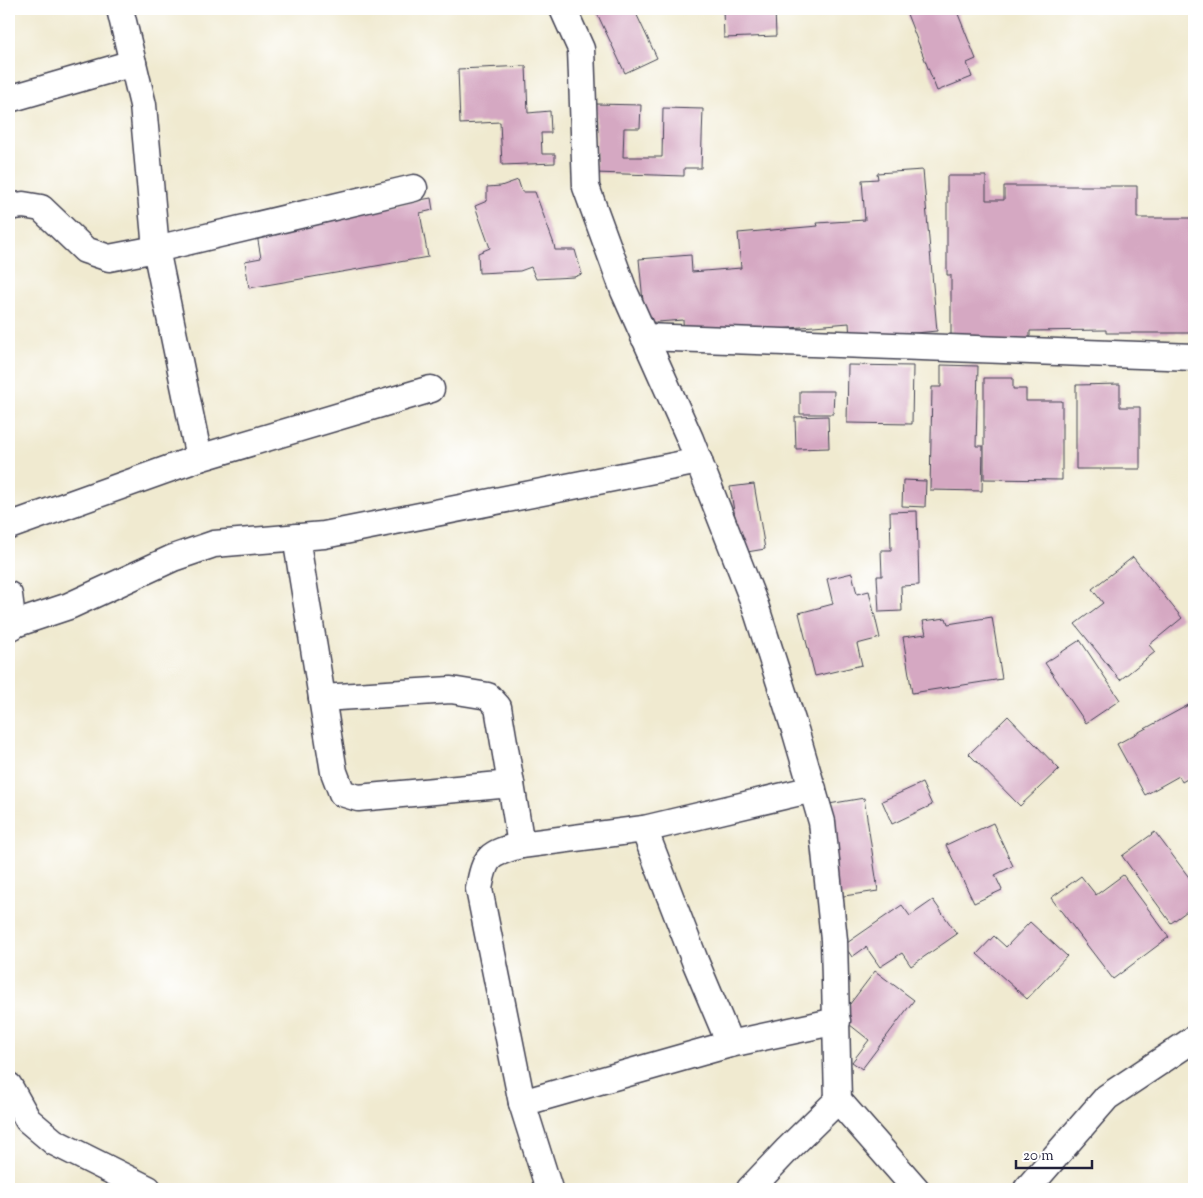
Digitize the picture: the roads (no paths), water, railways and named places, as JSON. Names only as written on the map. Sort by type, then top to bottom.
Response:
[{"type":"street","points":[[120,9],[144,105],[156,249],[199,458]]},
{"type":"street","points":[[563,9],[581,49],[586,187],[624,291],[699,461],[756,606],[822,822],[834,940],[838,1100],[916,1189]]},
{"type":"street","points":[[9,99],[133,62]]},
{"type":"street","points":[[9,207],[23,204],[41,208],[85,250],[109,258],[156,249],[414,188]]},
{"type":"street","points":[[644,337],[1194,357]]},
{"type":"street","points":[[9,526],[199,458],[431,389]]},
{"type":"street","points":[[9,595],[11,626],[69,606],[173,558],[214,544],[324,535],[699,461]]},
{"type":"street","points":[[296,537],[334,772],[342,793],[358,798],[511,784]]},
{"type":"street","points":[[322,698],[451,690],[488,696],[498,707],[521,844]]},
{"type":"street","points":[[549,1189],[522,1102],[479,889],[482,868],[495,852],[521,844],[644,829],[813,789]]},
{"type":"street","points":[[644,829],[694,961],[730,1044]]},
{"type":"street","points":[[522,1102],[730,1044],[837,1022]]},
{"type":"street","points":[[1027,1189],[1107,1097],[1194,1039]]},
{"type":"street","points":[[9,1086],[18,1125],[148,1189]]},
{"type":"street","points":[[750,1189],[838,1100]]}]
